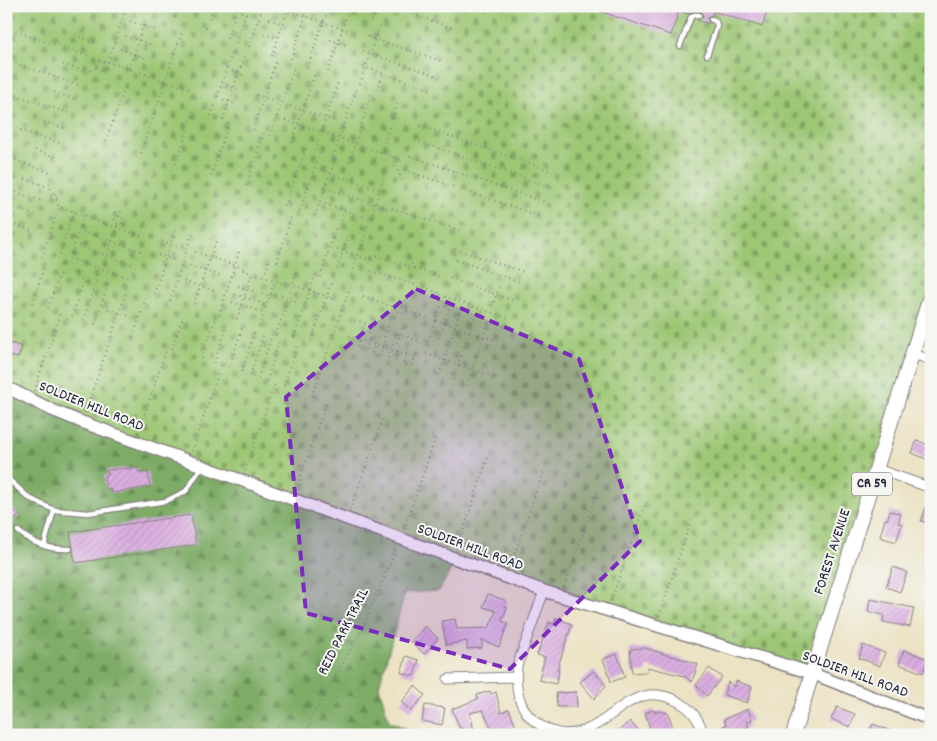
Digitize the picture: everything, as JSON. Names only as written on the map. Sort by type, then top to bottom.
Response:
[{"type":"main road","name":"FOREST AVENUE","points":[[793,735],[931,294]]},
{"type":"street","points":[[913,354],[931,360]]},
{"type":"street","name":"SOLDIER HILL ROAD","points":[[6,386],[31,400],[82,422],[507,578],[811,674],[931,720]]},
{"type":"street","points":[[877,469],[931,488]]},
{"type":"street","points":[[544,591],[517,666],[516,677],[516,690],[525,710],[536,722],[551,731],[575,735],[587,732],[606,722],[633,700],[653,696],[673,699],[682,704],[697,718],[704,735]]},
{"type":"street","points":[[448,680],[516,677]]},
{"type":"lane","points":[[680,46],[690,17],[699,15]]},
{"type":"lane","points":[[708,55],[717,26],[716,22],[711,19]]},
{"type":"lane","points":[[6,476],[29,498],[54,510],[88,513],[166,501],[186,491],[202,466]]},
{"type":"lane","points":[[44,546],[54,510]]},
{"type":"lane","points":[[18,531],[29,541],[56,550],[70,549]]},
{"type":"path","points":[[175,18],[179,6]]},
{"type":"path","points":[[206,28],[212,6],[216,8],[216,6]]},
{"type":"path","points":[[231,6],[238,7],[241,11],[251,15]]},
{"type":"path","points":[[236,43],[248,6]]},
{"type":"path","points":[[249,47],[263,6]]},
{"type":"path","points":[[275,6],[350,31]]},
{"type":"path","points":[[272,56],[289,6]]},
{"type":"path","points":[[291,59],[309,6]]},
{"type":"path","points":[[307,68],[328,6]]},
{"type":"path","points":[[372,21],[376,6]]},
{"type":"path","points":[[389,6],[453,28]]},
{"type":"path","points":[[443,6],[459,11]]},
{"type":"path","points":[[227,39],[238,7]]},
{"type":"path","points":[[97,67],[102,70],[105,68],[126,9]]},
{"type":"path","points":[[328,72],[348,13]]},
{"type":"path","points":[[129,69],[145,19]]},
{"type":"path","points":[[269,19],[283,24]]},
{"type":"path","points":[[130,21],[155,30]]},
{"type":"path","points":[[360,84],[380,24]]},
{"type":"path","points":[[6,28],[91,57]]},
{"type":"path","points":[[141,153],[182,32]]},
{"type":"path","points":[[264,34],[278,38]]},
{"type":"path","points":[[75,35],[96,43]]},
{"type":"path","points":[[125,36],[150,44]]},
{"type":"path","points":[[368,36],[442,61]]},
{"type":"path","points":[[330,40],[346,45]]},
{"type":"path","points":[[120,49],[146,58]]},
{"type":"path","points":[[211,116],[233,49]]},
{"type":"path","points":[[363,51],[437,76]]},
{"type":"path","points":[[223,120],[244,57]]},
{"type":"path","points":[[6,60],[81,86]]},
{"type":"path","points":[[63,64],[86,73],[97,67],[100,61],[190,89]]},
{"type":"path","points":[[253,130],[276,61]]},
{"type":"path","points":[[358,65],[432,90]]},
{"type":"path","points":[[270,136],[294,68]]},
{"type":"path","points":[[232,71],[243,75]]},
{"type":"path","points":[[292,143],[315,73]]},
{"type":"path","points":[[378,90],[383,74]]},
{"type":"path","points":[[315,151],[338,82]]},
{"type":"path","points":[[406,87],[408,82]]},
{"type":"path","points":[[227,86],[238,89]]},
{"type":"path","points":[[106,141],[125,87]]},
{"type":"path","points":[[315,216],[356,89]]},
{"type":"path","points":[[6,92],[72,114]]},
{"type":"path","points":[[54,92],[76,100]]},
{"type":"path","points":[[349,162],[372,94]]},
{"type":"path","points":[[256,95],[272,100]]},
{"type":"path","points":[[223,100],[234,103]]},
{"type":"path","points":[[381,152],[398,102]]},
{"type":"path","points":[[290,106],[335,121]]},
{"type":"path","points":[[176,164],[194,110]]},
{"type":"path","points":[[285,120],[398,158]]},
{"type":"path","points":[[44,122],[67,129]]},
{"type":"path","points":[[211,176],[229,122]]},
{"type":"path","points":[[6,125],[62,144]]},
{"type":"path","points":[[420,126],[557,173]]},
{"type":"path","points":[[246,186],[264,133]]},
{"type":"path","points":[[415,140],[552,188]]},
{"type":"path","points":[[285,206],[306,148]]},
{"type":"path","points":[[35,150],[57,158]]},
{"type":"path","points":[[300,211],[320,152]]},
{"type":"path","points":[[410,156],[547,203]]},
{"type":"path","points":[[6,157],[52,173]]},
{"type":"path","points":[[393,157],[392,159],[402,180]]},
{"type":"path","points":[[321,170],[380,190]]},
{"type":"path","points":[[405,170],[542,217]]},
{"type":"path","points":[[352,274],[385,174]]},
{"type":"path","points":[[25,179],[48,187]]},
{"type":"path","points":[[42,258],[59,207],[56,200],[57,196],[53,195],[49,183]]},
{"type":"path","points":[[325,188],[462,231]]},
{"type":"path","points":[[6,189],[43,201]]},
{"type":"path","points":[[320,202],[370,219]]},
{"type":"path","points":[[59,207],[145,237]]},
{"type":"path","points":[[15,208],[38,216]]},
{"type":"path","points":[[118,224],[115,219],[119,216],[122,208]]},
{"type":"path","points":[[341,221],[345,210]]},
{"type":"path","points":[[58,259],[74,212]]},
{"type":"path","points":[[68,264],[84,215]]},
{"type":"path","points":[[102,270],[116,228],[122,220],[119,216]]},
{"type":"path","points":[[277,262],[291,217]]},
{"type":"path","points":[[6,222],[33,231]]},
{"type":"path","points":[[154,294],[176,227]]},
{"type":"path","points":[[320,277],[336,228]]},
{"type":"path","points":[[337,269],[350,231]]},
{"type":"path","points":[[83,232],[141,251]]},
{"type":"path","points":[[170,301],[192,233]]},
{"type":"path","points":[[162,241],[180,247]]},
{"type":"path","points":[[194,304],[216,241]]},
{"type":"path","points":[[79,246],[136,266]]},
{"type":"path","points":[[219,315],[240,249]]},
{"type":"path","points":[[337,249],[374,261]]},
{"type":"path","points":[[455,249],[524,272]]},
{"type":"path","points":[[195,252],[275,281],[334,299]]},
{"type":"path","points":[[158,255],[174,260]]},
{"type":"path","points":[[376,256],[408,266],[412,264],[414,268],[441,277]]},
{"type":"path","points":[[264,277],[270,259]]},
{"type":"path","points":[[74,260],[131,279]]},
{"type":"path","points":[[456,260],[520,282]]},
{"type":"path","points":[[190,266],[221,276]]},
{"type":"path","points":[[408,266],[409,270],[414,268]]},
{"type":"path","points":[[32,303],[44,267]]},
{"type":"path","points":[[276,335],[298,269]]},
{"type":"path","points":[[371,271],[508,318]]},
{"type":"path","points":[[48,308],[60,273]]},
{"type":"path","points":[[237,319],[252,273]]},
{"type":"path","points":[[294,337],[315,275]]},
{"type":"path","points":[[72,316],[84,280],[76,278]]},
{"type":"path","points":[[84,320],[97,278]]},
{"type":"path","points":[[450,278],[514,301]]},
{"type":"path","points":[[95,324],[109,281]]},
{"type":"path","points":[[184,281],[215,291]]},
{"type":"path","points":[[259,327],[275,281]]},
{"type":"path","points":[[311,341],[332,281]]},
{"type":"path","points":[[238,286],[296,302]]},
{"type":"path","points":[[312,396],[350,287]]},
{"type":"path","points":[[494,302],[499,287]]},
{"type":"path","points":[[82,422],[126,293]]},
{"type":"path","points":[[133,336],[148,294]]},
{"type":"path","points":[[235,294],[267,305]]},
{"type":"path","points":[[362,296],[396,308],[395,310],[406,314],[407,311]]},
{"type":"path","points":[[232,302],[264,313]]},
{"type":"path","points":[[430,336],[441,304]]},
{"type":"path","points":[[396,308],[396,305],[408,308],[407,311],[427,318]]},
{"type":"path","points":[[438,338],[450,307]]},
{"type":"path","points":[[108,309],[132,317]]},
{"type":"path","points":[[31,400],[61,312]]},
{"type":"path","points":[[439,375],[460,312]]},
{"type":"path","points":[[454,380],[475,315]]},
{"type":"path","points":[[172,349],[183,318]]},
{"type":"path","points":[[365,350],[374,318]]},
{"type":"path","points":[[202,359],[215,320]]},
{"type":"path","points":[[355,320],[420,341]]},
{"type":"path","points":[[436,320],[501,342]]},
{"type":"path","points":[[467,384],[489,320]]},
{"type":"path","points":[[384,337],[388,323]]},
{"type":"path","points":[[214,363],[227,326]]},
{"type":"path","points":[[398,343],[403,328]]},
{"type":"path","points":[[229,368],[242,329]]},
{"type":"path","points":[[242,372],[254,333]]},
{"type":"path","points":[[357,347],[362,333]]},
{"type":"path","points":[[258,378],[272,335]]},
{"type":"path","points":[[250,375],[263,336]]},
{"type":"path","points":[[349,336],[414,358]]},
{"type":"path","points":[[372,353],[378,338]]},
{"type":"path","points":[[380,356],[385,340]]},
{"type":"path","points":[[267,381],[279,342]]},
{"type":"path","points":[[388,358],[393,343]]},
{"type":"path","points":[[395,361],[400,345]]},
{"type":"path","points":[[284,386],[297,346]]},
{"type":"path","points":[[135,442],[167,348]]},
{"type":"path","points":[[403,363],[408,348]]},
{"type":"path","points":[[412,366],[417,351]]},
{"type":"path","points":[[426,354],[489,375]]},
{"type":"path","points":[[6,374],[12,356]]},
{"type":"path","points":[[188,461],[221,365]]},
{"type":"path","points":[[242,481],[274,383]]},
{"type":"path","points":[[292,499],[327,401]]},
{"type":"path","points":[[346,519],[383,419]]},
{"type":"path","name":"REID PARK TRAIL","points":[[309,735],[311,718],[362,629],[401,539],[436,437]]},
{"type":"path","points":[[454,558],[489,454]]},
{"type":"path","points":[[507,578],[543,472]]},
{"type":"path","points":[[560,596],[598,490]]},
{"type":"path","points":[[608,611],[644,506]]},
{"type":"path","points":[[656,626],[691,521]]},
{"type":"highlighted area","points":[[416,289],[579,359],[640,541],[510,669],[306,613],[286,397]]},
{"type":"green space","points":[[6,6],[931,6],[931,294],[811,673],[544,591],[79,421],[6,387]]},
{"type":"green space","points":[[6,387],[457,559],[439,591],[405,593],[379,686],[389,721],[421,735],[6,735]]},
{"type":"building","points":[[590,6],[769,6],[762,27],[713,11],[712,15],[707,17],[709,24],[697,20],[703,17],[701,11],[693,11],[688,14],[679,11],[671,35],[590,8]]},
{"type":"building","points":[[11,343],[22,347],[18,358],[7,355]]},
{"type":"building","points":[[931,439],[931,461],[912,453],[917,440],[928,445]]},
{"type":"building","points":[[138,468],[139,473],[148,472],[150,487],[111,493],[110,488],[106,489],[104,476],[108,475],[107,470]]},
{"type":"building","points":[[931,496],[931,524],[921,521]]},
{"type":"building","points":[[6,503],[19,515],[6,529]]},
{"type":"building","points":[[890,511],[901,514],[898,523],[902,524],[896,542],[880,537],[885,519],[887,520]]},
{"type":"building","points":[[191,515],[196,545],[75,563],[70,532]]},
{"type":"building","points":[[893,567],[907,572],[900,592],[886,587]]},
{"type":"building","points":[[488,594],[507,601],[502,621],[508,624],[499,647],[482,640],[482,648],[467,649],[467,641],[446,645],[442,621],[455,619],[457,629],[489,628],[496,611],[483,607]]},
{"type":"building","points":[[870,599],[914,608],[910,627],[883,622],[884,615],[868,612]]},
{"type":"building","points":[[556,618],[572,624],[557,670],[559,670],[556,684],[539,680],[545,657],[537,655],[549,622],[554,624]]},
{"type":"building","points":[[425,626],[438,638],[424,654],[411,642]]},
{"type":"building","points":[[863,645],[885,653],[880,666],[859,658]]},
{"type":"building","points":[[645,648],[698,664],[692,682],[684,676],[647,667],[647,672],[632,673],[630,649]]},
{"type":"building","points":[[904,650],[928,659],[923,673],[899,664]]},
{"type":"building","points":[[617,654],[625,677],[611,682],[603,659]]},
{"type":"building","points":[[406,656],[419,660],[414,676],[401,673]]},
{"type":"building","points":[[709,668],[722,677],[707,696],[696,685]]},
{"type":"building","points":[[594,671],[606,686],[594,699],[580,682]]},
{"type":"building","points":[[736,681],[752,687],[747,703],[724,695],[728,682],[734,687]]},
{"type":"building","points":[[415,686],[425,695],[411,711],[401,702]]},
{"type":"building","points":[[490,691],[491,694],[496,692],[501,713],[509,709],[515,724],[494,734],[483,710],[469,713],[474,729],[465,732],[463,728],[460,729],[452,709],[478,699],[477,695]]},
{"type":"building","points":[[576,692],[577,707],[557,707],[556,693]]},
{"type":"building","points":[[425,705],[445,708],[442,725],[422,721]]},
{"type":"building","points":[[837,707],[855,714],[850,727],[831,719]]},
{"type":"building","points":[[748,709],[752,720],[747,722],[749,727],[727,735],[723,726],[726,725],[724,719]]},
{"type":"building","points":[[654,710],[655,712],[668,713],[676,735],[652,735],[645,713]]},
{"type":"building","points":[[630,721],[642,735],[614,735]]},
{"type":"building","points":[[873,724],[899,734],[899,735],[868,735]]}]
